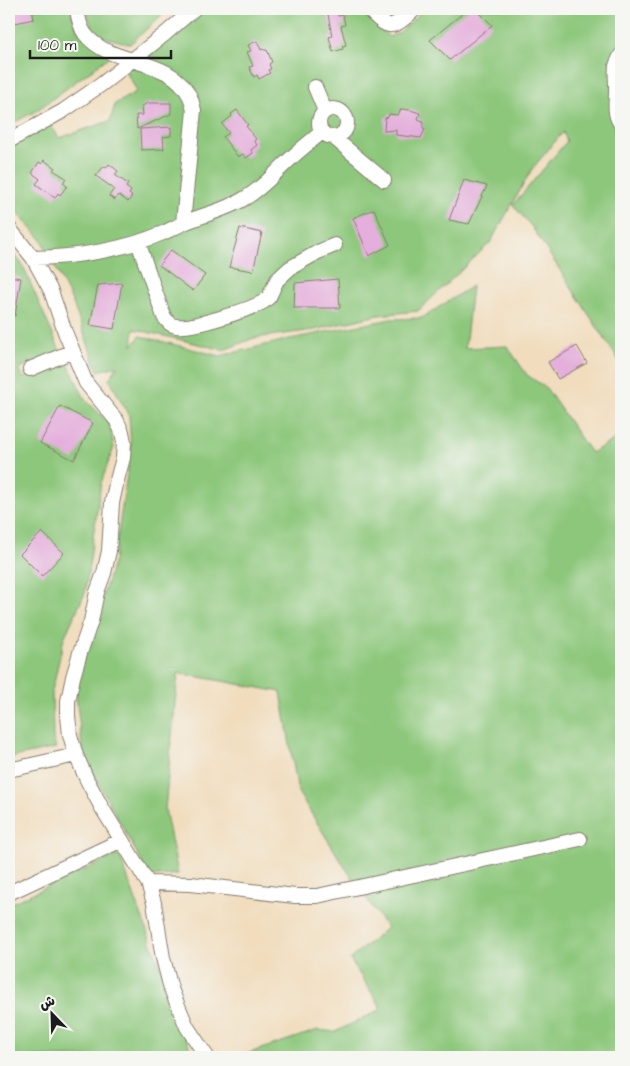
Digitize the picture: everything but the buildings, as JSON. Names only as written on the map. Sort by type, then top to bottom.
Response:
[{"type":"street","points":[[77,9],[84,33],[94,43],[104,49],[170,74],[183,85],[190,95],[194,110],[183,223]]},
{"type":"street","points":[[9,141],[63,111],[102,84],[194,9]]},
{"type":"street","points":[[368,9],[380,21],[389,26],[415,9]]},
{"type":"street","points":[[621,55],[616,64],[615,105],[616,114],[621,124]]},
{"type":"street","points":[[315,88],[325,111]]},
{"type":"street","points":[[33,258],[56,257],[104,250],[138,242],[164,233],[183,223],[226,208],[248,197],[289,160],[328,135],[340,136],[345,131],[347,118],[344,113],[338,109],[331,108],[320,117],[318,125],[328,135],[384,180]]},
{"type":"street","points":[[9,228],[33,258],[51,291],[72,351],[86,383],[117,421],[122,432],[124,442],[123,458],[112,503],[109,551],[68,700],[70,735],[87,780],[148,883],[154,903],[163,958],[171,988],[187,1027],[207,1057]]},
{"type":"street","points":[[138,242],[164,317],[168,323],[182,327],[202,323],[264,302],[269,297],[277,280],[290,268],[318,252],[335,245]]},
{"type":"street","points":[[30,369],[72,351]]},
{"type":"street","points":[[9,770],[76,755]]},
{"type":"street","points":[[148,883],[191,884],[294,896],[317,896],[580,839]]},
{"type":"street","points":[[9,893],[122,840]]},
{"type":"green space","points":[[9,9],[70,9],[78,31],[113,54],[36,111],[9,125]]},
{"type":"green space","points":[[85,9],[169,9],[130,44],[96,35]]},
{"type":"green space","points":[[203,9],[359,9],[389,37],[400,32],[424,9],[621,9],[621,364],[532,227],[513,205],[567,141],[563,132],[532,169],[490,243],[418,311],[378,315],[314,330],[254,338],[224,350],[134,329],[132,346],[140,336],[220,356],[290,339],[391,319],[422,318],[472,286],[465,348],[507,346],[527,375],[546,388],[591,453],[621,436],[621,1057],[244,1057],[243,1055],[318,1030],[335,1032],[382,1009],[350,959],[387,928],[344,866],[298,792],[281,692],[178,673],[165,809],[178,874],[150,877],[83,755],[75,686],[114,560],[131,448],[129,415],[109,379],[118,366],[98,371],[72,301],[41,239],[9,203],[9,148],[49,122],[59,138],[110,121],[115,104],[137,91],[124,68]]},
{"type":"green space","points":[[9,248],[22,264],[60,351],[20,368],[23,378],[66,360],[85,399],[109,423],[114,447],[101,483],[85,593],[64,638],[52,691],[53,738],[56,748],[9,758]]},
{"type":"green space","points":[[119,854],[193,1057],[9,1057],[9,904]]}]
